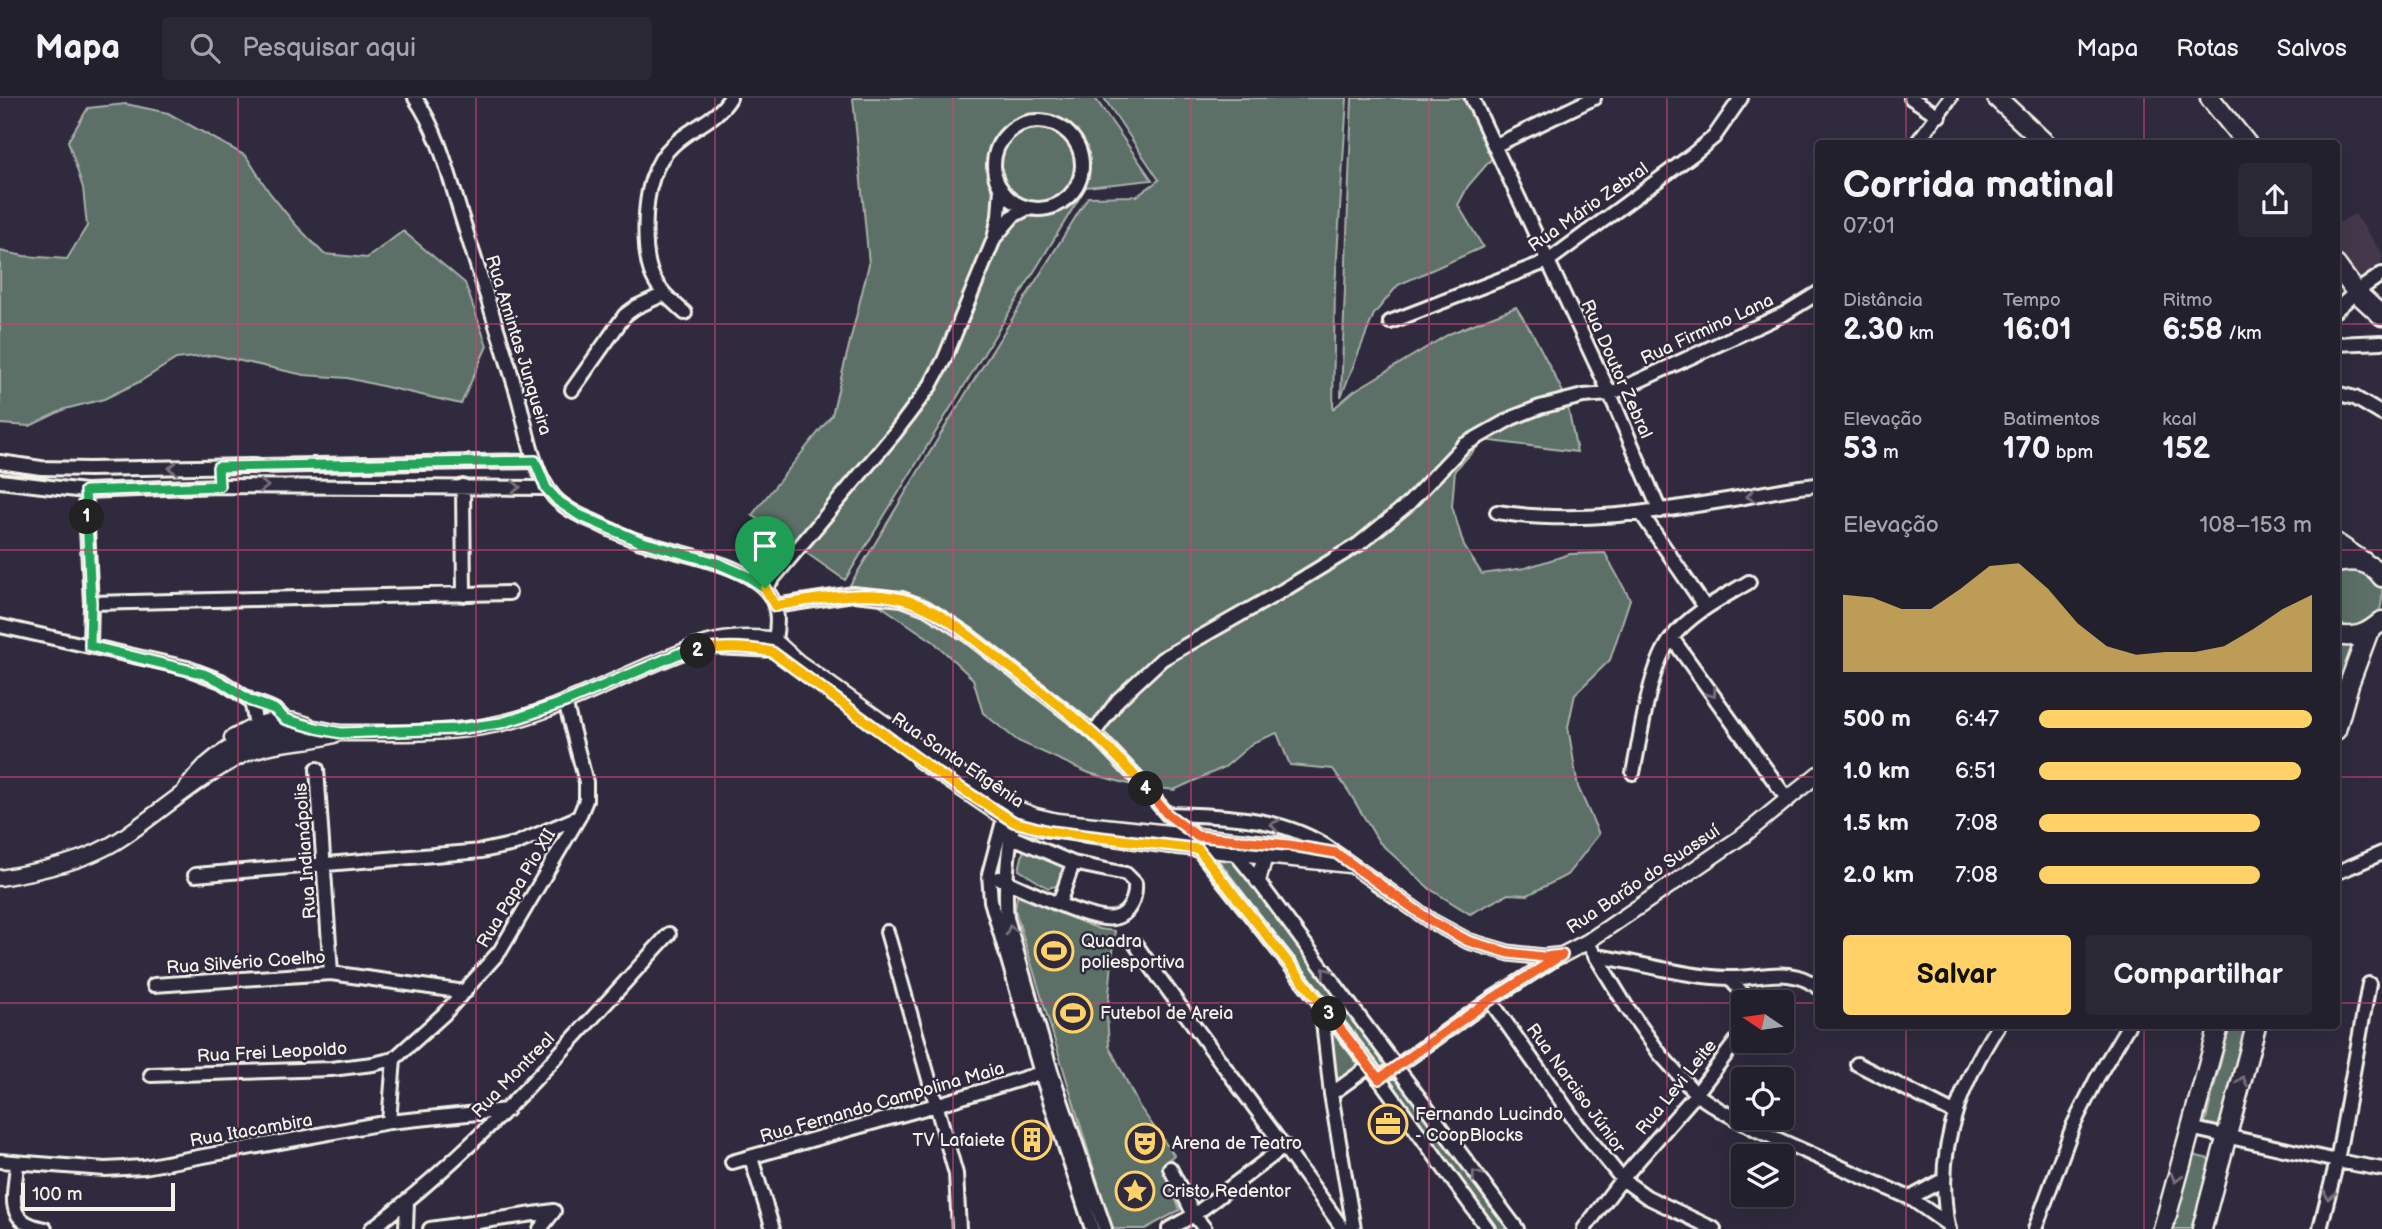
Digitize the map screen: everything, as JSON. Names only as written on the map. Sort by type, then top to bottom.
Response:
[{"type":"highway","points":[[1997,98],[2042,140]]},
{"type":"highway","points":[[2210,98],[2244,140]]},
{"type":"highway","points":[[2340,270],[2356,292],[2382,316]]},
{"type":"highway","points":[[2340,546],[2377,571]]},
{"type":"highway","points":[[2340,562],[2352,560],[2377,571]]},
{"type":"highway","points":[[2340,636],[2347,637],[2378,624]]},
{"type":"highway","points":[[2340,716],[2349,684],[2378,624]]},
{"type":"highway","points":[[2163,1229],[2217,1029]]},
{"type":"highway","points":[[2202,1229],[2255,1029]]},
{"type":"main road","points":[[185,790],[205,766],[233,746],[260,735],[316,728],[341,733],[480,727],[565,702],[678,654],[772,642]]},
{"type":"main road","name":"Rua Santa Efigênia","points":[[772,642],[934,771],[1011,818],[1048,831],[1198,842],[1223,839],[1289,845],[1336,853],[1431,921],[1468,941],[1509,953],[1543,957],[1562,955]]},
{"type":"main road","points":[[0,878],[58,864],[108,846],[185,790],[245,754],[272,719],[286,731],[324,738],[341,733]]},
{"type":"main road","name":"Rua Barão do Suassuí","points":[[1562,955],[1587,942],[1744,835],[1815,777]]},
{"type":"main road","name":"Rua Santa Efigênia","points":[[1198,842],[1234,852],[1354,866]]},
{"type":"main road","points":[[1258,881],[1265,856]]},
{"type":"street","name":"Rua Amintas Junqueira","points":[[415,98],[428,118],[447,171],[517,394],[535,461],[546,488],[558,501],[579,515],[639,541],[717,563],[747,576],[765,588]]},
{"type":"street","points":[[685,313],[664,294],[653,276],[648,259],[646,236],[653,177],[674,144],[709,121],[724,108],[730,98]]},
{"type":"street","name":"Rua Doutor Zebral","points":[[1472,98],[1610,394],[1660,511]]},
{"type":"street","points":[[1494,146],[1594,98]]},
{"type":"street","name":"Rua Mário Zebral","points":[[1390,322],[1548,261],[1700,149],[1714,137],[1741,98]]},
{"type":"street","points":[[1911,98],[1939,116]]},
{"type":"street","points":[[1919,140],[1950,98]]},
{"type":"street","points":[[1031,121],[1048,122],[1064,129],[1076,141],[1082,158],[1081,175],[1074,191],[1062,202],[1045,208],[1028,208],[1013,201],[1001,188],[995,172],[995,155],[1002,139],[1015,127],[1031,121]]},
{"type":"street","points":[[772,642],[778,621],[775,606],[765,588],[894,434],[930,386],[944,360],[994,239],[1001,188]]},
{"type":"street","points":[[994,239],[1013,216],[1028,208]]},
{"type":"street","points":[[2340,306],[2382,274]]},
{"type":"street","points":[[572,390],[625,316],[636,307],[664,294]]},
{"type":"street","name":"Rua Firmino Lana","points":[[1094,733],[1118,700],[1162,659],[1359,544],[1408,503],[1464,445],[1511,418],[1540,407],[1583,396],[1610,394],[1784,314],[1815,295]]},
{"type":"street","points":[[2340,344],[2382,342]]},
{"type":"street","points":[[2340,394],[2355,398],[2382,414]]},
{"type":"street","points":[[0,462],[53,468],[535,461]]},
{"type":"street","points":[[486,462],[487,487]]},
{"type":"street","points":[[218,467],[219,486]]},
{"type":"street","points":[[0,481],[85,491],[219,486],[546,488]]},
{"type":"street","points":[[1497,512],[1557,518],[1641,513],[1815,485]]},
{"type":"street","points":[[463,486],[464,595]]},
{"type":"street","points":[[85,491],[91,603],[90,646]]},
{"type":"street","points":[[1641,513],[1705,607]]},
{"type":"street","points":[[1633,773],[1653,681],[1663,653],[1672,638],[1705,607],[1749,582]]},
{"type":"street","points":[[91,603],[509,593]]},
{"type":"street","points":[[775,606],[853,594],[902,599],[919,605],[968,635],[1094,733],[1167,814],[1198,842],[1370,1066],[1488,1229]]},
{"type":"street","points":[[0,626],[204,674],[251,701],[274,709],[286,731]]},
{"type":"street","points":[[1672,638],[1788,800]]},
{"type":"street","points":[[251,701],[260,735]]},
{"type":"street","name":"Rua Papa Pio XII","points":[[394,1059],[444,1014],[500,951],[579,817],[586,800],[586,782],[565,702]]},
{"type":"street","name":"Rua Indianápolis","points":[[317,769],[331,973]]},
{"type":"street","points":[[1167,814],[1235,818],[1277,825],[1301,831],[1336,853]]},
{"type":"street","points":[[195,875],[482,851],[514,844],[579,817]]},
{"type":"street","points":[[989,874],[1059,904],[1105,919],[1118,918],[1136,897],[1135,883],[1126,874],[1073,863],[1011,818]]},
{"type":"street","points":[[1011,818],[989,874],[991,901],[1041,1073],[1092,1229]]},
{"type":"street","points":[[1011,818],[1005,902],[1007,918],[1051,1072],[1105,1229]]},
{"type":"street","points":[[1223,839],[1258,881],[1517,1229]]},
{"type":"street","points":[[2340,871],[2382,853]]},
{"type":"street","points":[[1059,904],[1073,863]]},
{"type":"street","points":[[887,932],[956,1174],[959,1229]]},
{"type":"street","name":"Rua Montreal","points":[[370,1229],[407,1202],[507,1110],[669,934]]},
{"type":"street","points":[[1587,942],[1626,1006],[1660,1054],[1696,1094],[1757,1130],[1910,1198],[1948,1227]]},
{"type":"street","points":[[1136,945],[1343,1229]]},
{"type":"street","name":"Rua Barão do Suassuí","points":[[1379,1079],[1490,1000],[1562,955]]},
{"type":"street","points":[[1595,956],[1678,972],[1730,978],[1787,973],[1801,976],[1815,984]]},
{"type":"street","name":"Rua Silvério Coelho","points":[[154,985],[331,973],[465,992]]},
{"type":"street","points":[[1730,978],[1740,990]]},
{"type":"street","points":[[2320,1229],[2337,1161],[2369,984]]},
{"type":"street","name":"Rua Narciso Júnior","points":[[1490,1000],[1578,1125],[1622,1179],[1647,1197],[1714,1229]]},
{"type":"street","points":[[1321,1004],[1331,1094],[1354,1229]]},
{"type":"street","points":[[1948,1227],[1943,1180],[1954,1113],[1970,1076],[1996,1029]]},
{"type":"street","points":[[2035,1229],[2073,1126],[2097,1078],[2127,1029]]},
{"type":"street","name":"Rua Levi Leite","points":[[1584,1229],[1731,1048]]},
{"type":"street","points":[[389,1122],[394,1059]]},
{"type":"street","name":"Rua Frei Leopoldo","points":[[151,1075],[331,1069],[394,1059]]},
{"type":"street","points":[[1857,1064],[1954,1113]]},
{"type":"street","points":[[1331,1094],[1370,1066]]},
{"type":"street","name":"Rua Fernando Campolina Maia","points":[[732,1162],[1041,1073]]},
{"type":"street","name":"Rua Itacambira","points":[[0,1161],[104,1169],[145,1167],[389,1122],[507,1110]]},
{"type":"street","points":[[2190,1128],[2382,1169]]},
{"type":"street","points":[[1169,1229],[1194,1215],[1284,1146]]},
{"type":"street","points":[[751,1158],[773,1229]]},
{"type":"street","points":[[17,1163],[15,1210],[19,1219],[27,1225],[45,1229]]},
{"type":"street","points":[[1170,1168],[1194,1215],[1205,1229]]},
{"type":"street","points":[[1910,1198],[1943,1180]]},
{"type":"street","points":[[406,1229],[407,1202]]},
{"type":"street","points":[[430,1229],[554,1211],[540,1229]]},
{"type":"shaded area","points":[[2355,214],[2382,253],[2382,263],[2355,281],[2340,260],[2340,222]]},
{"type":"green space","points":[[853,98],[1095,98],[1152,180],[1086,187],[845,580],[752,515],[832,415],[869,264]]},
{"type":"green space","points":[[1104,98],[1347,98],[1335,288],[1333,409],[1354,391],[1449,334],[1516,307],[1533,334],[1566,398],[1577,452],[1484,440],[1455,470],[1452,506],[1464,546],[1482,574],[1525,568],[1570,554],[1605,553],[1630,599],[1610,660],[1575,694],[1568,727],[1578,787],[1599,834],[1567,875],[1528,895],[1508,894],[1470,914],[1430,889],[1379,842],[1333,769],[1290,765],[1277,733],[1254,742],[1225,767],[1174,790],[1128,784],[1089,773],[1018,741],[983,713],[973,679],[934,642],[850,585],[1088,197],[1137,196],[1159,180]]},
{"type":"green space","points":[[1352,98],[1463,98],[1494,156],[1468,186],[1458,205],[1483,247],[1398,285],[1374,314],[1341,397]]},
{"type":"green space","points":[[126,104],[168,113],[246,156],[269,192],[324,254],[367,258],[403,231],[465,283],[487,346],[461,404],[347,378],[304,375],[214,355],[176,359],[139,382],[104,399],[65,409],[30,426],[0,424],[0,251],[24,256],[67,259],[87,226],[83,188],[68,141],[88,108]]},
{"type":"green space","points":[[2365,569],[2381,585],[2381,606],[2368,624],[2353,627],[2340,623],[2340,571]]},
{"type":"green space","points":[[2340,637],[2362,637],[2340,689]]},
{"type":"green space","points":[[1025,844],[1065,866],[1065,880],[1060,885],[1048,888],[1019,870]]},
{"type":"green space","points":[[1215,855],[1231,856],[1393,1065],[1380,1074]]},
{"type":"green space","points":[[1017,896],[1099,929],[1115,931],[1107,1015],[1109,1046],[1139,1106],[1174,1155],[1162,1165],[1180,1210],[1145,1229],[1112,1229],[1015,910]]},
{"type":"green space","points":[[1327,1019],[1361,1070],[1335,1083]]},
{"type":"green space","points":[[2229,1029],[2249,1029],[2223,1132],[2204,1127]]},
{"type":"green space","points":[[1394,1071],[1521,1229],[1492,1229],[1380,1080]]},
{"type":"green space","points":[[2192,1155],[2214,1160],[2196,1229],[2173,1229]]},
{"type":"place","name":"Quadra poliesportiva","points":[[1054,951]]},
{"type":"place","name":"Futebol de Areia","points":[[1073,1013]]},
{"type":"place","name":"Fernando Lucindo - CoopBlocks","points":[[1388,1124]]},
{"type":"place","name":"TV Lafaiete","points":[[1032,1140]]},
{"type":"place","name":"Arena de Teatro","points":[[1145,1143]]},
{"type":"place","name":"Cristo Redentor","points":[[1135,1191]]},
{"type":"route","points":[[535,461],[546,488],[558,501],[579,515],[639,541],[717,563],[747,576],[765,588],[775,606],[853,594],[902,599],[926,608],[968,635],[1094,733],[1167,814],[1197,836],[1289,845],[1336,853],[1431,921],[1468,941],[1509,953],[1543,957],[1562,955],[1490,1000],[1379,1079],[1198,849],[1048,831],[1003,817],[934,771],[794,667],[765,649],[721,647],[678,654],[565,702],[501,723],[457,729],[341,733],[285,719],[274,709],[251,701],[220,681],[187,668],[90,646],[91,603],[85,491],[219,486],[218,467],[535,461]]}]
